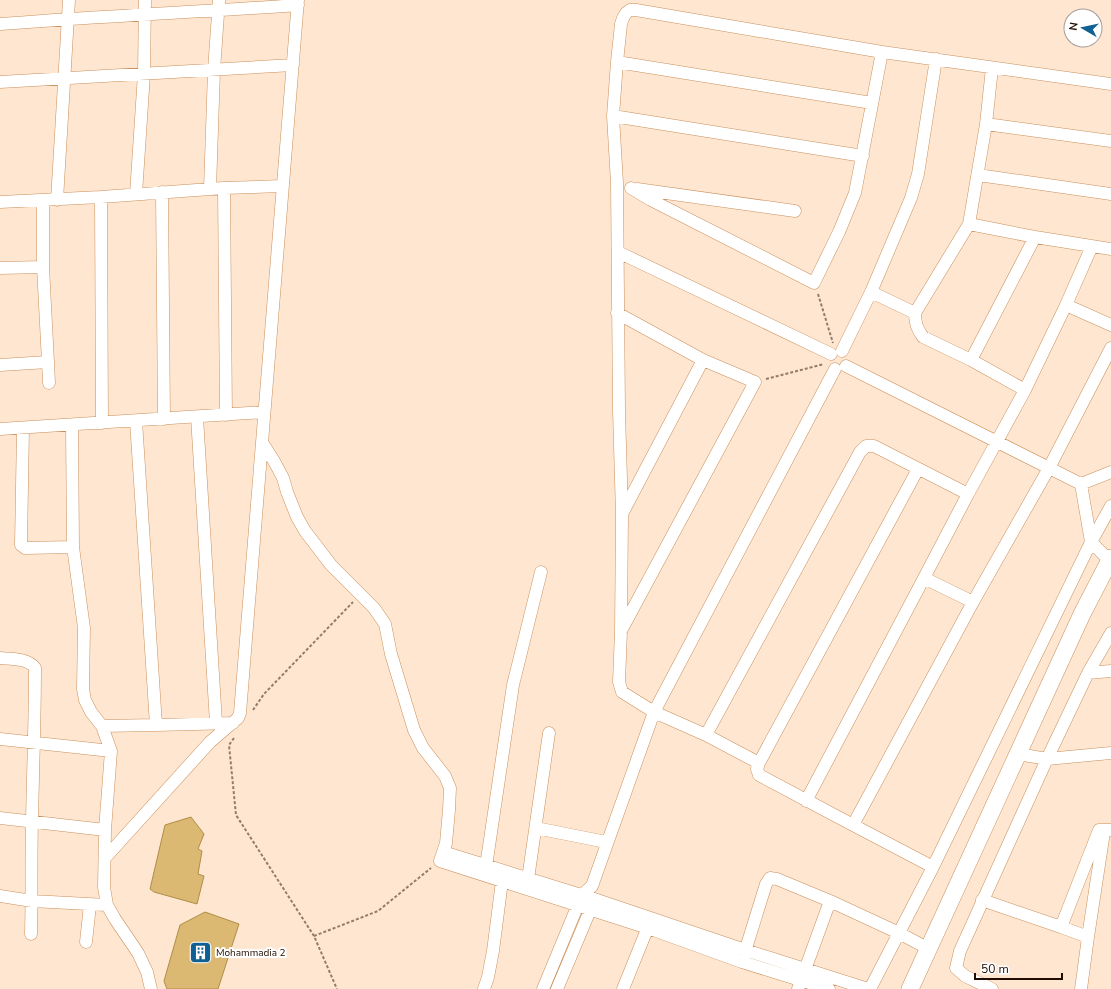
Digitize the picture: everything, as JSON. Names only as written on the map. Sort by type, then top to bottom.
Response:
[{"type":"street","points":[[57,200],[69,0]]},
{"type":"street","points":[[136,194],[144,74],[145,0]]},
{"type":"street","points":[[0,24],[68,18],[145,15],[218,5],[298,2],[240,713],[234,728]]},
{"type":"street","points":[[210,189],[218,5]]},
{"type":"street","points":[[759,763],[706,735],[654,712],[628,697],[622,692],[619,682],[622,515],[617,313],[617,183],[613,116],[616,62],[623,18],[630,10],[636,10],[882,52],[1111,84]]},
{"type":"street","points":[[617,183],[631,188],[651,200],[814,283],[856,193],[882,52]]},
{"type":"street","points":[[557,989],[592,904],[592,886],[606,842],[654,712],[837,359],[871,292],[898,232],[911,198],[918,174],[936,59]]},
{"type":"street","points":[[616,62],[872,104]]},
{"type":"street","points":[[0,82],[293,65]]},
{"type":"street","points":[[992,68],[986,124],[969,224],[915,313],[915,321],[917,330],[923,337],[971,360],[1025,390]]},
{"type":"street","points":[[613,116],[863,156]]},
{"type":"street","points":[[986,124],[1111,140]]},
{"type":"street","points":[[978,175],[1111,194]]},
{"type":"street","points":[[0,202],[57,200],[224,188],[282,186]]},
{"type":"street","points":[[224,188],[226,415]]},
{"type":"street","points":[[631,188],[795,210]]},
{"type":"street","points":[[162,192],[164,419]]},
{"type":"street","points":[[101,197],[102,423]]},
{"type":"street","points":[[43,200],[42,267],[49,383]]},
{"type":"street","points":[[969,224],[1035,237],[1111,249]]},
{"type":"street","points":[[971,360],[1035,237]]},
{"type":"street","points":[[806,801],[968,494],[998,442],[1025,390],[1066,305],[1092,246]]},
{"type":"street","points":[[618,252],[837,359],[1081,484],[1111,472]]},
{"type":"street","points":[[0,268],[42,267]]},
{"type":"street","points":[[871,292],[915,313]]},
{"type":"street","points":[[1066,305],[1111,325]]},
{"type":"street","points":[[617,313],[704,360],[755,382],[621,631]]},
{"type":"street","points":[[853,825],[973,602],[1050,468],[1111,348]]},
{"type":"street","points":[[622,515],[704,360]]},
{"type":"street","points":[[0,365],[48,362]]},
{"type":"street","points":[[0,429],[264,412]]},
{"type":"street","points":[[197,417],[216,723]]},
{"type":"street","points":[[136,421],[156,725]]},
{"type":"street","points":[[72,425],[73,547],[84,628],[84,695],[92,712],[102,726],[110,752],[105,830],[104,887],[107,905],[114,919],[138,953],[147,972],[151,989]]},
{"type":"street","points":[[23,428],[21,545],[25,548],[73,547]]},
{"type":"street","points":[[263,444],[283,478],[297,517],[305,531],[331,565],[361,594],[381,617],[385,624],[391,654],[414,730],[423,748],[445,776],[450,788],[446,843],[442,857],[650,923],[743,956],[800,985],[830,989]]},
{"type":"street","points":[[706,735],[860,452],[866,446],[874,446],[968,494]]},
{"type":"street","points":[[918,469],[759,763],[758,770],[759,775],[933,867]]},
{"type":"street","points":[[910,989],[1082,614],[1110,559],[1091,542],[1081,484]]},
{"type":"street","points":[[743,956],[805,969],[869,989],[933,867],[1091,542],[1111,506]]},
{"type":"street","points":[[486,870],[513,685],[541,572]]},
{"type":"street","points":[[924,578],[973,602]]},
{"type":"street","points":[[992,989],[965,976],[956,968],[960,951],[1047,759],[1088,673],[1111,633]]},
{"type":"street","points":[[0,658],[26,661],[32,663],[35,668],[31,934]]},
{"type":"street","points":[[1088,673],[1111,671]]},
{"type":"street","points":[[102,726],[216,723],[234,728]]},
{"type":"street","points":[[105,858],[210,742],[222,730],[234,728]]},
{"type":"street","points":[[527,884],[536,828],[548,733]]},
{"type":"street","points":[[0,739],[110,752]]},
{"type":"street","points":[[1018,754],[1047,759],[1111,753]]},
{"type":"street","points":[[0,818],[105,830]]},
{"type":"street","points":[[536,828],[606,842]]},
{"type":"street","points":[[1061,927],[1099,830],[1108,830],[1088,937],[1081,989]]},
{"type":"street","points":[[486,870],[502,880],[527,884]]},
{"type":"street","points":[[743,956],[766,884],[770,878],[777,879],[830,901],[899,933],[929,949]]},
{"type":"street","points":[[484,989],[493,951],[502,880]]},
{"type":"street","points":[[543,989],[580,901],[592,886]]},
{"type":"street","points":[[0,896],[32,901],[107,905]]},
{"type":"street","points":[[982,900],[1088,937]]},
{"type":"street","points":[[800,985],[830,901]]},
{"type":"street","points":[[86,942],[90,905]]},
{"type":"street","points":[[623,989],[650,923]]},
{"type":"path","points":[[755,382],[837,359],[814,283]]},
{"type":"path","points":[[252,711],[264,694],[361,594]]},
{"type":"path","points":[[234,728],[229,746],[236,815],[314,936],[337,989]]},
{"type":"path","points":[[314,936],[378,911],[442,857]]},
{"type":"building","points":[[191,817],[204,834],[198,849],[202,851],[198,874],[204,876],[197,904],[154,892],[150,889],[165,825]]},
{"type":"building","name":"Mohammadia 2","points":[[205,912],[239,924],[218,989],[167,989],[164,981],[180,925]]},
{"type":"place","name":"Mohammadia 2","points":[[201,953]]}]
